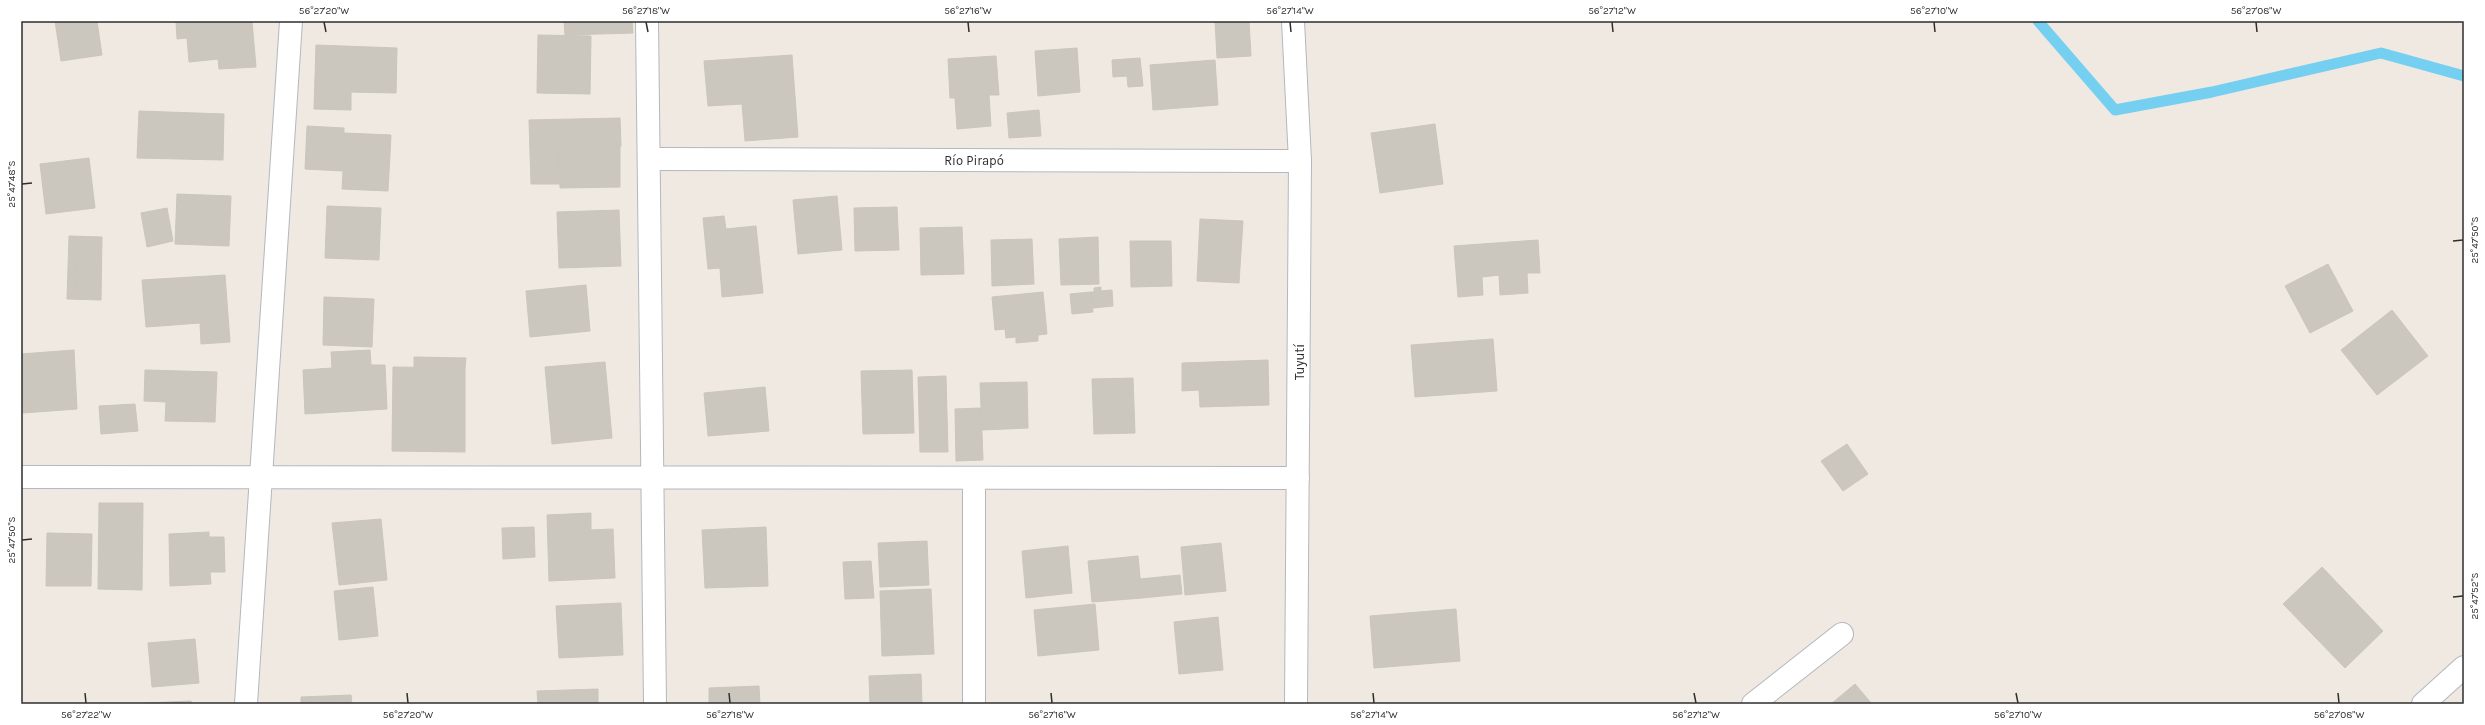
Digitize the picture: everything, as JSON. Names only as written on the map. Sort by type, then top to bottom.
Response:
[{"type":"street","points":[[246,704],[291,21]]},
{"type":"street","points":[[647,21],[655,704]]},
{"type":"street","name":"Tuyutí","points":[[1293,21],[1300,161],[1296,704]]},
{"type":"street","name":"Río Pirapó","points":[[649,159],[1300,161]]},
{"type":"street","points":[[21,477],[1298,478]]},
{"type":"street","points":[[974,478],[974,704]]},
{"type":"street","points":[[1753,704],[1842,634]]},
{"type":"street","points":[[2423,704],[2464,667]]},
{"type":"building","points":[[55,21],[97,21],[102,55],[61,61]]},
{"type":"building","points":[[252,21],[256,67],[219,69],[218,59],[189,62],[187,38],[177,39],[176,22]]},
{"type":"building","points":[[564,21],[632,21],[633,33],[565,35]]},
{"type":"building","points":[[1215,21],[1249,21],[1251,56],[1217,58]]},
{"type":"building","points":[[538,35],[591,36],[590,94],[537,93]]},
{"type":"building","points":[[316,45],[397,48],[396,93],[351,92],[351,110],[314,109]]},
{"type":"building","points":[[1077,48],[1080,92],[1038,96],[1035,51]]},
{"type":"building","points":[[792,55],[798,137],[745,141],[742,104],[708,106],[704,61]]},
{"type":"building","points":[[996,56],[999,95],[989,95],[991,126],[957,129],[955,98],[950,98],[948,59]]},
{"type":"building","points":[[1140,58],[1143,86],[1128,87],[1127,76],[1113,77],[1112,60]]},
{"type":"building","points":[[1215,60],[1218,105],[1153,110],[1150,65]]},
{"type":"building","points":[[1039,110],[1041,136],[1009,138],[1007,113]]},
{"type":"building","points":[[139,111],[224,114],[223,160],[137,158]]},
{"type":"building","points":[[620,118],[621,146],[559,147],[560,184],[531,184],[529,120]]},
{"type":"building","points":[[1435,124],[1443,184],[1380,193],[1371,133]]},
{"type":"building","points":[[307,126],[344,128],[344,133],[391,135],[388,191],[342,189],[343,171],[305,169]]},
{"type":"building","points":[[620,146],[620,187],[560,188],[559,147]]},
{"type":"building","points":[[89,158],[95,208],[46,214],[40,164]]},
{"type":"building","points":[[177,194],[231,196],[229,246],[175,244]]},
{"type":"building","points":[[837,196],[842,250],[798,254],[793,200]]},
{"type":"building","points":[[327,206],[381,208],[379,260],[325,258]]},
{"type":"building","points":[[897,207],[899,250],[855,251],[854,208]]},
{"type":"building","points":[[167,208],[173,241],[147,247],[141,213]]},
{"type":"building","points":[[619,210],[621,266],[559,268],[557,212]]},
{"type":"building","points":[[724,216],[726,229],[756,226],[763,293],[722,297],[720,268],[708,269],[703,218]]},
{"type":"building","points":[[1200,219],[1243,221],[1239,283],[1197,281]]},
{"type":"building","points":[[962,227],[964,274],[921,275],[920,228]]},
{"type":"building","points":[[69,236],[102,237],[101,300],[67,299]],"holes":[[[77,247],[91,248],[90,291],[76,291]]]},
{"type":"building","points":[[1098,237],[1099,284],[1061,285],[1059,239]]},
{"type":"building","points":[[1032,239],[1034,284],[992,286],[991,240]]},
{"type":"building","points":[[1538,240],[1540,273],[1527,273],[1528,293],[1500,295],[1499,275],[1482,277],[1483,295],[1458,297],[1454,246]]},
{"type":"building","points":[[1130,241],[1171,241],[1172,286],[1131,287]]},
{"type":"building","points":[[77,247],[91,248],[90,291],[76,291]]},
{"type":"building","points":[[2328,264],[2353,311],[2310,333],[2285,286]]},
{"type":"building","points":[[225,275],[230,342],[201,344],[200,323],[146,327],[142,280]]},
{"type":"building","points":[[586,285],[590,331],[530,337],[526,291]]},
{"type":"building","points":[[1101,287],[1101,291],[1112,290],[1113,306],[1093,308],[1091,292],[1094,292],[1094,288]]},
{"type":"building","points":[[1043,292],[1047,334],[1038,335],[1038,341],[1016,343],[1016,337],[1006,338],[1005,329],[995,330],[992,297]]},
{"type":"building","points":[[1091,292],[1093,312],[1072,314],[1070,294]]},
{"type":"building","points":[[324,297],[374,299],[372,347],[323,345]]},
{"type":"building","points":[[2392,310],[2428,356],[2377,395],[2341,350]]},
{"type":"building","points":[[1493,339],[1497,391],[1415,397],[1411,345]]},
{"type":"building","points":[[74,350],[77,409],[23,413],[21,354]]},
{"type":"building","points":[[370,350],[371,365],[385,365],[387,409],[305,414],[303,370],[332,368],[331,352]]},
{"type":"building","points":[[414,357],[466,358],[465,368],[414,368]]},
{"type":"building","points":[[1268,360],[1269,405],[1200,407],[1199,390],[1182,391],[1182,363]]},
{"type":"building","points":[[605,362],[612,438],[552,444],[545,367]]},
{"type":"building","points":[[393,367],[465,368],[465,452],[392,451]]},
{"type":"building","points":[[145,370],[217,372],[215,422],[165,421],[166,402],[144,401]]},
{"type":"building","points":[[912,370],[914,433],[863,434],[861,371]]},
{"type":"building","points":[[946,376],[948,452],[920,452],[918,377]]},
{"type":"building","points":[[1133,378],[1135,433],[1094,434],[1092,379]]},
{"type":"building","points":[[1027,382],[1028,428],[982,430],[980,383]]},
{"type":"building","points":[[765,387],[769,431],[708,436],[704,393]]},
{"type":"building","points":[[135,404],[138,431],[101,434],[99,406]]},
{"type":"building","points":[[981,408],[983,460],[956,461],[955,409]]},
{"type":"building","points":[[1847,444],[1868,474],[1843,491],[1821,461]],"holes":[[[1844,457],[1855,474],[1845,482],[1833,465]]]},
{"type":"building","points":[[1844,457],[1855,474],[1845,482],[1833,465]]},
{"type":"building","points":[[99,503],[143,503],[142,590],[98,589]]},
{"type":"building","points":[[591,513],[591,530],[613,529],[615,578],[549,581],[547,515]]},
{"type":"building","points":[[381,519],[387,580],[339,585],[332,523]]},
{"type":"building","points":[[534,527],[535,557],[503,559],[502,528]]},
{"type":"building","points":[[766,527],[768,586],[705,588],[702,530]]},
{"type":"building","points":[[209,532],[209,537],[224,537],[225,572],[210,572],[211,584],[170,586],[169,534]]},
{"type":"building","points":[[47,533],[92,534],[91,586],[46,586]]},
{"type":"building","points":[[927,541],[929,585],[880,587],[878,543]]},
{"type":"building","points":[[1221,543],[1226,591],[1185,595],[1181,547]]},
{"type":"building","points":[[1068,546],[1072,593],[1026,598],[1022,551]]},
{"type":"building","points":[[1138,556],[1142,598],[1092,602],[1088,561]]},
{"type":"building","points":[[871,561],[874,598],[845,599],[843,562]]},
{"type":"building","points":[[2322,567],[2383,631],[2345,668],[2283,604]]},
{"type":"building","points":[[1180,575],[1182,594],[1142,598],[1140,579]]},
{"type":"building","points":[[373,587],[378,636],[339,640],[334,591]]},
{"type":"building","points":[[931,589],[934,654],[882,656],[880,591]]},
{"type":"building","points":[[621,603],[623,655],[559,658],[556,606]]},
{"type":"building","points":[[1095,604],[1099,650],[1038,656],[1034,610]]},
{"type":"building","points":[[1456,609],[1460,661],[1374,668],[1370,616]]},
{"type":"building","points":[[1218,617],[1223,670],[1179,674],[1174,622]]},
{"type":"building","points":[[195,639],[199,683],[152,687],[148,643]]},
{"type":"building","points":[[921,674],[922,704],[870,704],[869,676]]},
{"type":"building","points":[[1855,684],[1872,704],[1831,704]]},
{"type":"building","points":[[759,686],[760,704],[709,704],[709,688]]},
{"type":"building","points":[[598,689],[598,704],[538,704],[537,691]]},
{"type":"building","points":[[351,695],[352,704],[301,704],[301,697]]},
{"type":"building","points":[[191,701],[192,704],[145,704],[145,703]]},
{"type":"waterway","points":[[2038,21],[2115,110],[2212,92],[2381,53],[2464,76]]}]
